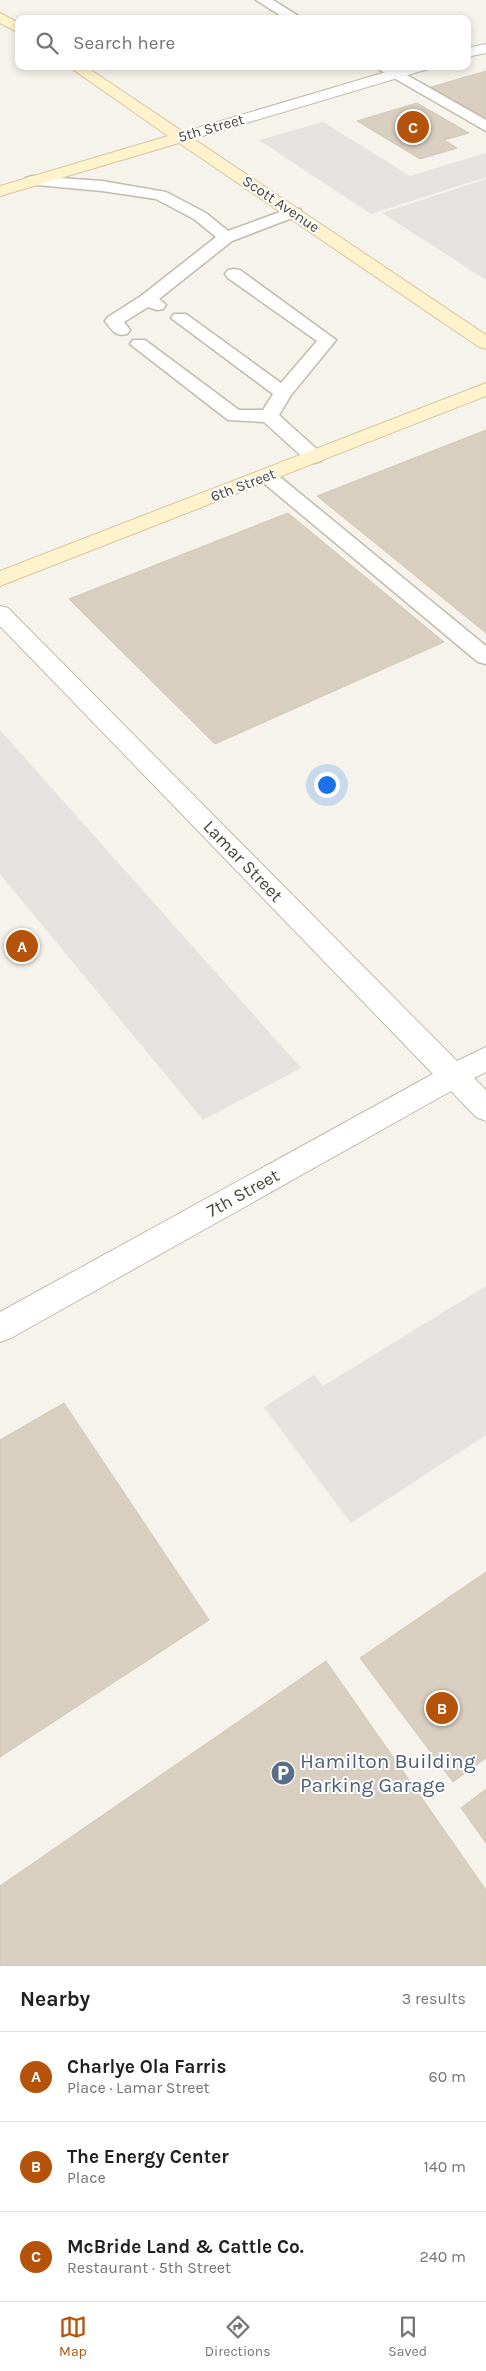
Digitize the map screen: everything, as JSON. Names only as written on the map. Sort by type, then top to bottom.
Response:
[{"type":"main road","points":[[0,16],[15,26]]},
{"type":"main road","name":"Scott Avenue","points":[[81,70],[486,343]]},
{"type":"main road","name":"5th Street","points":[[0,191],[183,137]]},
{"type":"main road","name":"6th Street","points":[[0,579],[486,389]]},
{"type":"street","points":[[471,52],[486,48]]},
{"type":"street","name":"5th Street","points":[[183,137],[409,70]]},
{"type":"street","name":"Lamar Street","points":[[0,613],[486,1109]]},
{"type":"street","name":"7th Street","points":[[0,1328],[486,1058]]},
{"type":"lane","points":[[263,0],[289,15]]},
{"type":"lane","points":[[388,70],[486,126]]},
{"type":"lane","points":[[32,181],[102,186],[160,195],[200,216],[226,237]]},
{"type":"lane","points":[[121,330],[114,321],[152,303],[207,262],[226,237],[294,212]]},
{"type":"lane","points":[[234,274],[327,340],[283,393],[269,416]]},
{"type":"lane","points":[[180,318],[283,393]]},
{"type":"lane","points":[[139,344],[235,416],[269,416],[314,457]]},
{"type":"lane","points":[[267,476],[486,657]]},
{"type":"shaded area","points":[[323,122],[410,176],[486,153],[486,177],[371,214],[259,140]]},
{"type":"shaded area","points":[[486,179],[486,280],[382,213]]},
{"type":"shaded area","points":[[0,730],[301,1068],[203,1120],[0,874]]},
{"type":"shaded area","points":[[486,1286],[486,1435],[351,1523],[264,1407],[314,1375],[323,1386]]},
{"type":"building","points":[[486,71],[486,118],[431,87]]},
{"type":"building","points":[[417,103],[469,133],[444,140],[457,148],[420,159],[357,121]]},
{"type":"building","points":[[486,430],[486,633],[317,496]]},
{"type":"building","points":[[288,513],[444,642],[215,744],[69,599]]},
{"type":"building","points":[[64,1403],[209,1620],[0,1757],[0,1440]]},
{"type":"building","points":[[486,1572],[486,1758],[453,1782],[360,1658]]},
{"type":"building","name":"Hamilton Building Parking Garage","points":[[326,1661],[486,1890],[486,1966],[0,1966],[0,1886]]},
{"type":"building","points":[[486,1789],[486,1843],[461,1808]]},
{"type":"place","name":"McBride Land & Cattle Co.","points":[[413,127]]},
{"type":"place","name":"Charlye Ola Farris","points":[[22,946]]},
{"type":"place","name":"The Energy Center","points":[[442,1708]]},
{"type":"place","name":"Hamilton Building Parking Garage","points":[[283,1773]]}]
